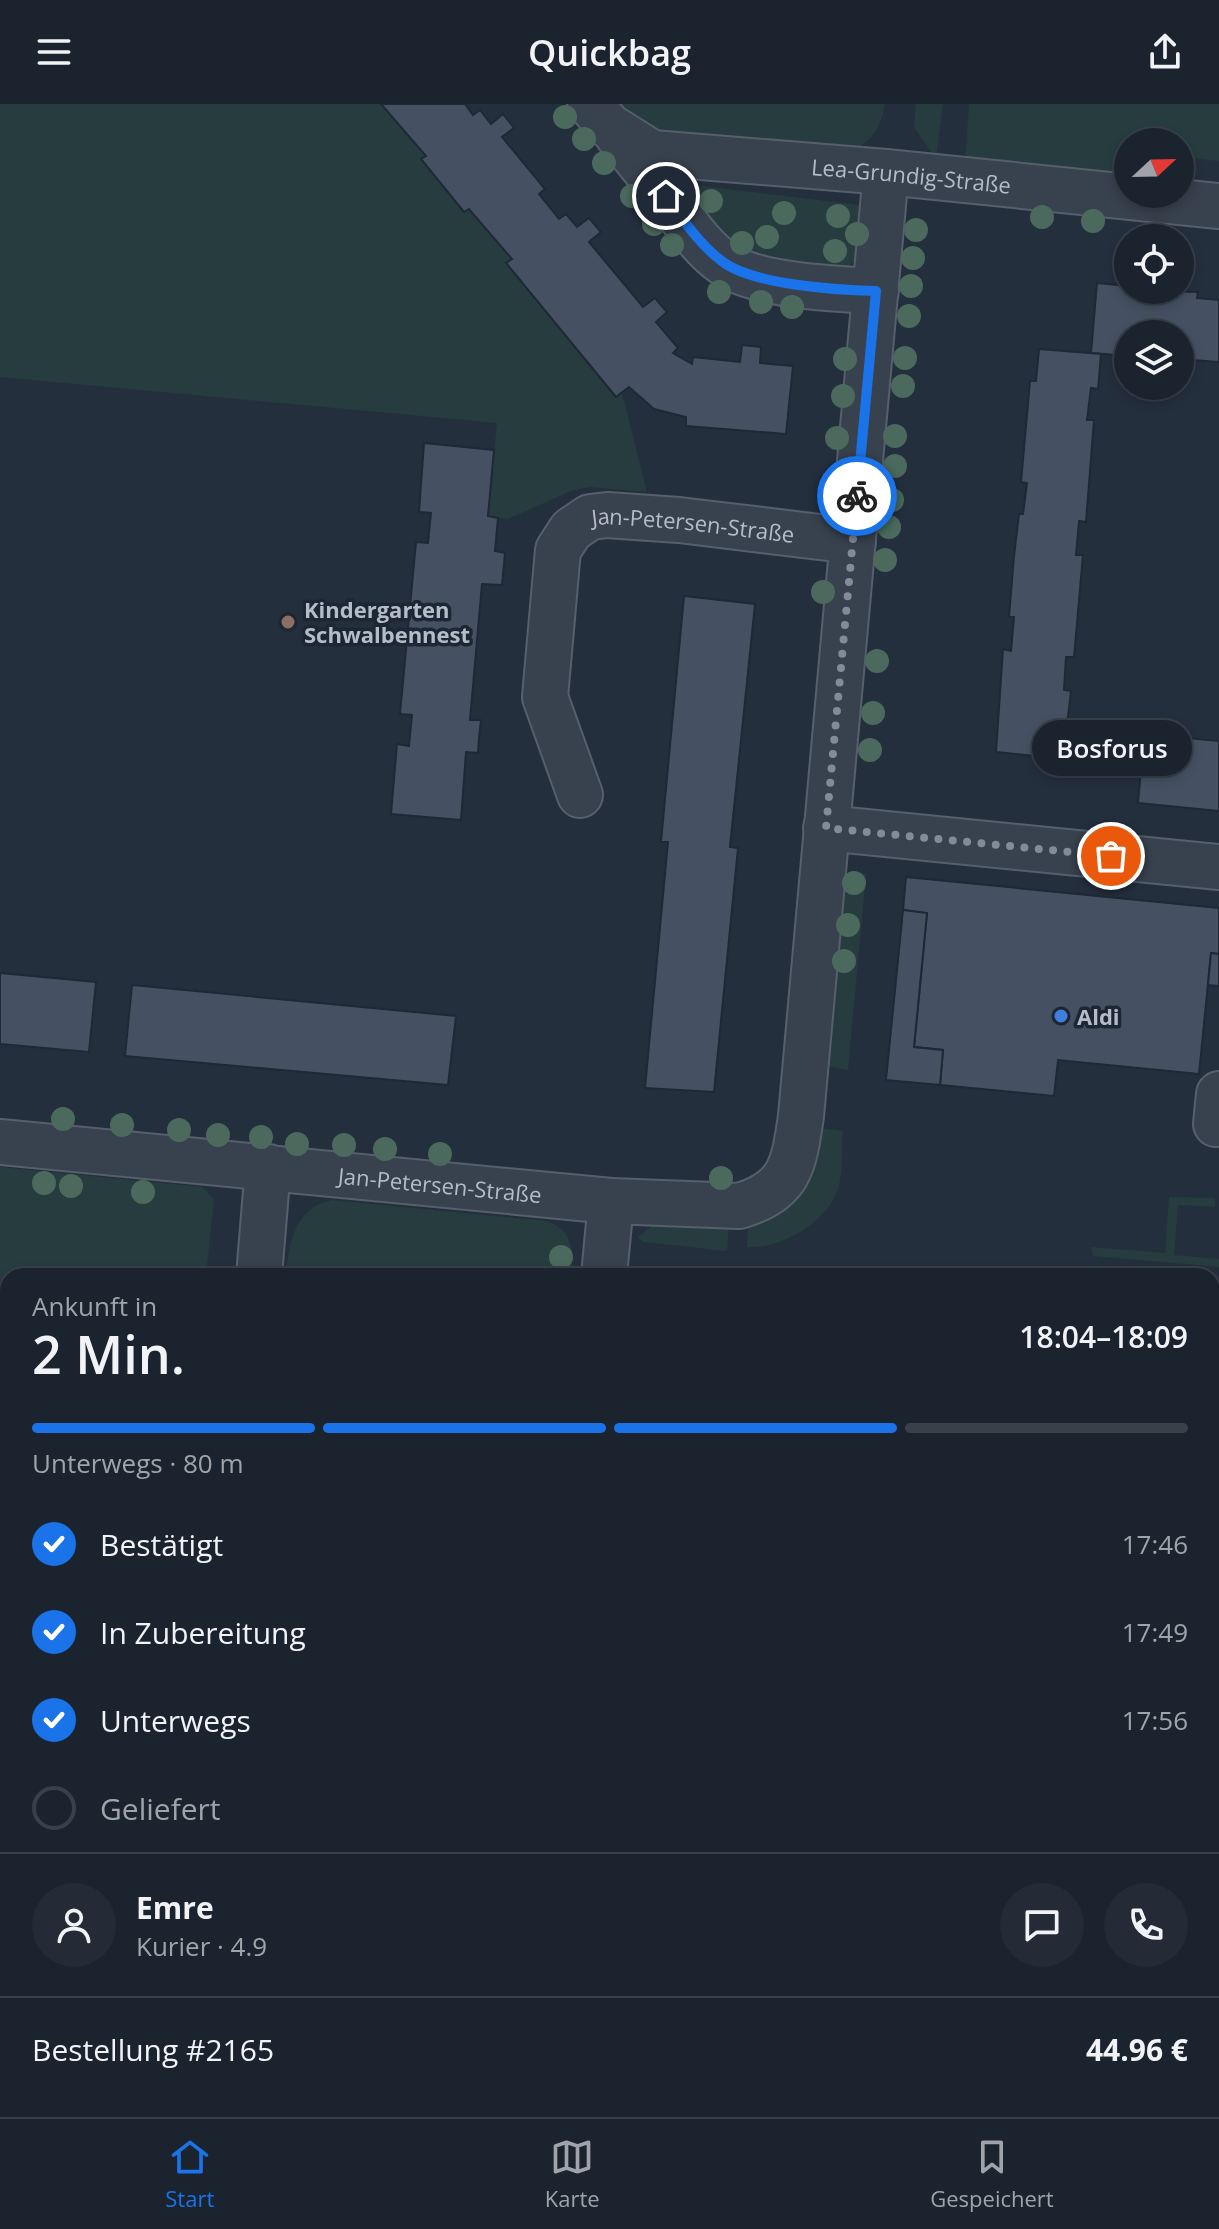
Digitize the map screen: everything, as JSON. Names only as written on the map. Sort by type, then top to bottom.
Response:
[{"type":"street","name":"Lea-Grundig-Straße","points":[[600,115],[652,153],[886,172],[1219,206]]},
{"type":"street","name":"Lea-Grundig-Straße","points":[[600,115],[685,224],[726,265],[763,278],[830,289],[876,291]]},
{"type":"street","name":"Jan-Petersen-Straße","points":[[0,1142],[611,1201],[739,1206],[756,1201],[785,1180],[794,1163],[801,1116],[886,172]]},
{"type":"street","name":"Jan-Petersen-Straße","points":[[580,795],[545,697],[558,550],[571,530],[590,517],[607,515],[679,520],[853,541]]},
{"type":"street","points":[[826,828],[1219,867]]},
{"type":"street","points":[[260,1268],[268,1167]]},
{"type":"street","points":[[605,1268],[611,1201]]},
{"type":"green space","points":[[0,104],[381,104],[426,156],[421,160],[464,212],[469,209],[512,259],[507,264],[616,397],[622,393],[647,492],[589,487],[571,491],[508,519],[488,516],[497,423],[0,377]]},
{"type":"green space","points":[[611,104],[885,104],[876,131],[855,151],[649,135]]},
{"type":"green space","points":[[916,104],[943,104],[936,159],[914,127]]},
{"type":"green space","points":[[969,104],[1219,104],[1219,161],[1194,158],[1194,128],[1114,128],[1114,178],[965,162]]},
{"type":"green space","points":[[695,185],[859,205],[864,216],[861,256],[846,269],[830,274],[739,250],[678,195]]},
{"type":"green space","points":[[853,874],[866,874],[848,1070],[826,1066],[842,894]]},
{"type":"green space","points":[[820,1128],[843,1131],[840,1180],[830,1205],[799,1233],[772,1244],[747,1247],[748,1221],[791,1195],[810,1177],[816,1160]]},
{"type":"green space","points":[[0,1167],[202,1187],[214,1199],[207,1268],[0,1268]]},
{"type":"green space","points":[[1169,1197],[1215,1198],[1215,1207],[1178,1205],[1174,1255],[1219,1259],[1219,1267],[1093,1256],[1091,1247],[1165,1253]]},
{"type":"green space","points":[[332,1200],[547,1221],[567,1236],[572,1250],[571,1268],[286,1268],[292,1239],[301,1219],[319,1204]]},
{"type":"green space","points":[[658,1221],[729,1223],[727,1251],[643,1242],[638,1237]]},
{"type":"building","points":[[381,104],[465,104],[473,115],[480,110],[491,124],[503,114],[514,128],[502,137],[545,189],[539,194],[559,219],[566,214],[577,227],[589,218],[601,232],[589,242],[643,307],[655,298],[667,312],[656,322],[678,348],[673,353],[692,364],[693,357],[740,362],[742,345],[761,347],[760,363],[793,366],[786,434],[686,426],[686,417],[654,409],[629,387],[616,397],[506,263],[512,259],[469,209],[464,212],[421,159],[426,156]]},
{"type":"building","points":[[1097,283],[1114,285],[1114,304],[1194,304],[1194,292],[1198,292],[1197,298],[1219,300],[1219,362],[1194,360],[1194,320],[1114,320],[1114,355],[1091,353]]},
{"type":"building","points":[[1039,349],[1101,354],[1098,389],[1091,388],[1087,420],[1094,420],[1086,522],[1079,521],[1076,555],[1083,555],[1074,657],[1066,657],[1064,690],[1071,691],[1063,759],[996,752],[1003,649],[1011,651],[1014,617],[1009,617],[1014,556],[1019,514],[1023,514],[1027,483],[1021,482],[1030,381],[1036,381]]},
{"type":"building","points":[[424,443],[494,450],[488,516],[498,518],[495,551],[505,553],[502,585],[482,584],[470,720],[481,720],[478,753],[466,752],[461,820],[391,814],[397,744],[409,746],[412,715],[400,714],[416,542],[428,543],[431,513],[419,512]]},
{"type":"building","points":[[684,596],[755,604],[730,847],[738,848],[714,1092],[645,1088],[668,842],[661,842]]},
{"type":"building","points":[[1144,734],[1219,741],[1219,811],[1138,803]]},
{"type":"building","name":"Aldi","points":[[906,877],[1219,908],[1219,954],[1211,953],[1199,1074],[1058,1060],[1054,1096],[940,1085],[943,1050],[914,1047],[927,913],[903,910]]},
{"type":"building","points":[[903,910],[927,913],[914,1047],[943,1050],[940,1085],[886,1080]]},
{"type":"building","points":[[1211,953],[1219,954],[1219,986],[1208,985]]},
{"type":"building","points":[[0,973],[96,982],[89,1052],[0,1044]]},
{"type":"building","points":[[132,985],[456,1016],[448,1085],[125,1056]]},
{"type":"way so far","points":[[857,496],[826,828],[1111,856]]},
{"type":"place","name":"Kindergarten Schwalbennest","points":[[288,622]]},
{"type":"place","name":"Bosforus","points":[[1111,856]]},
{"type":"place","name":"Aldi","points":[[1061,1016]]},
{"type":"route","points":[[666,196],[685,224],[726,265],[763,278],[830,289],[876,291],[857,496]]}]
